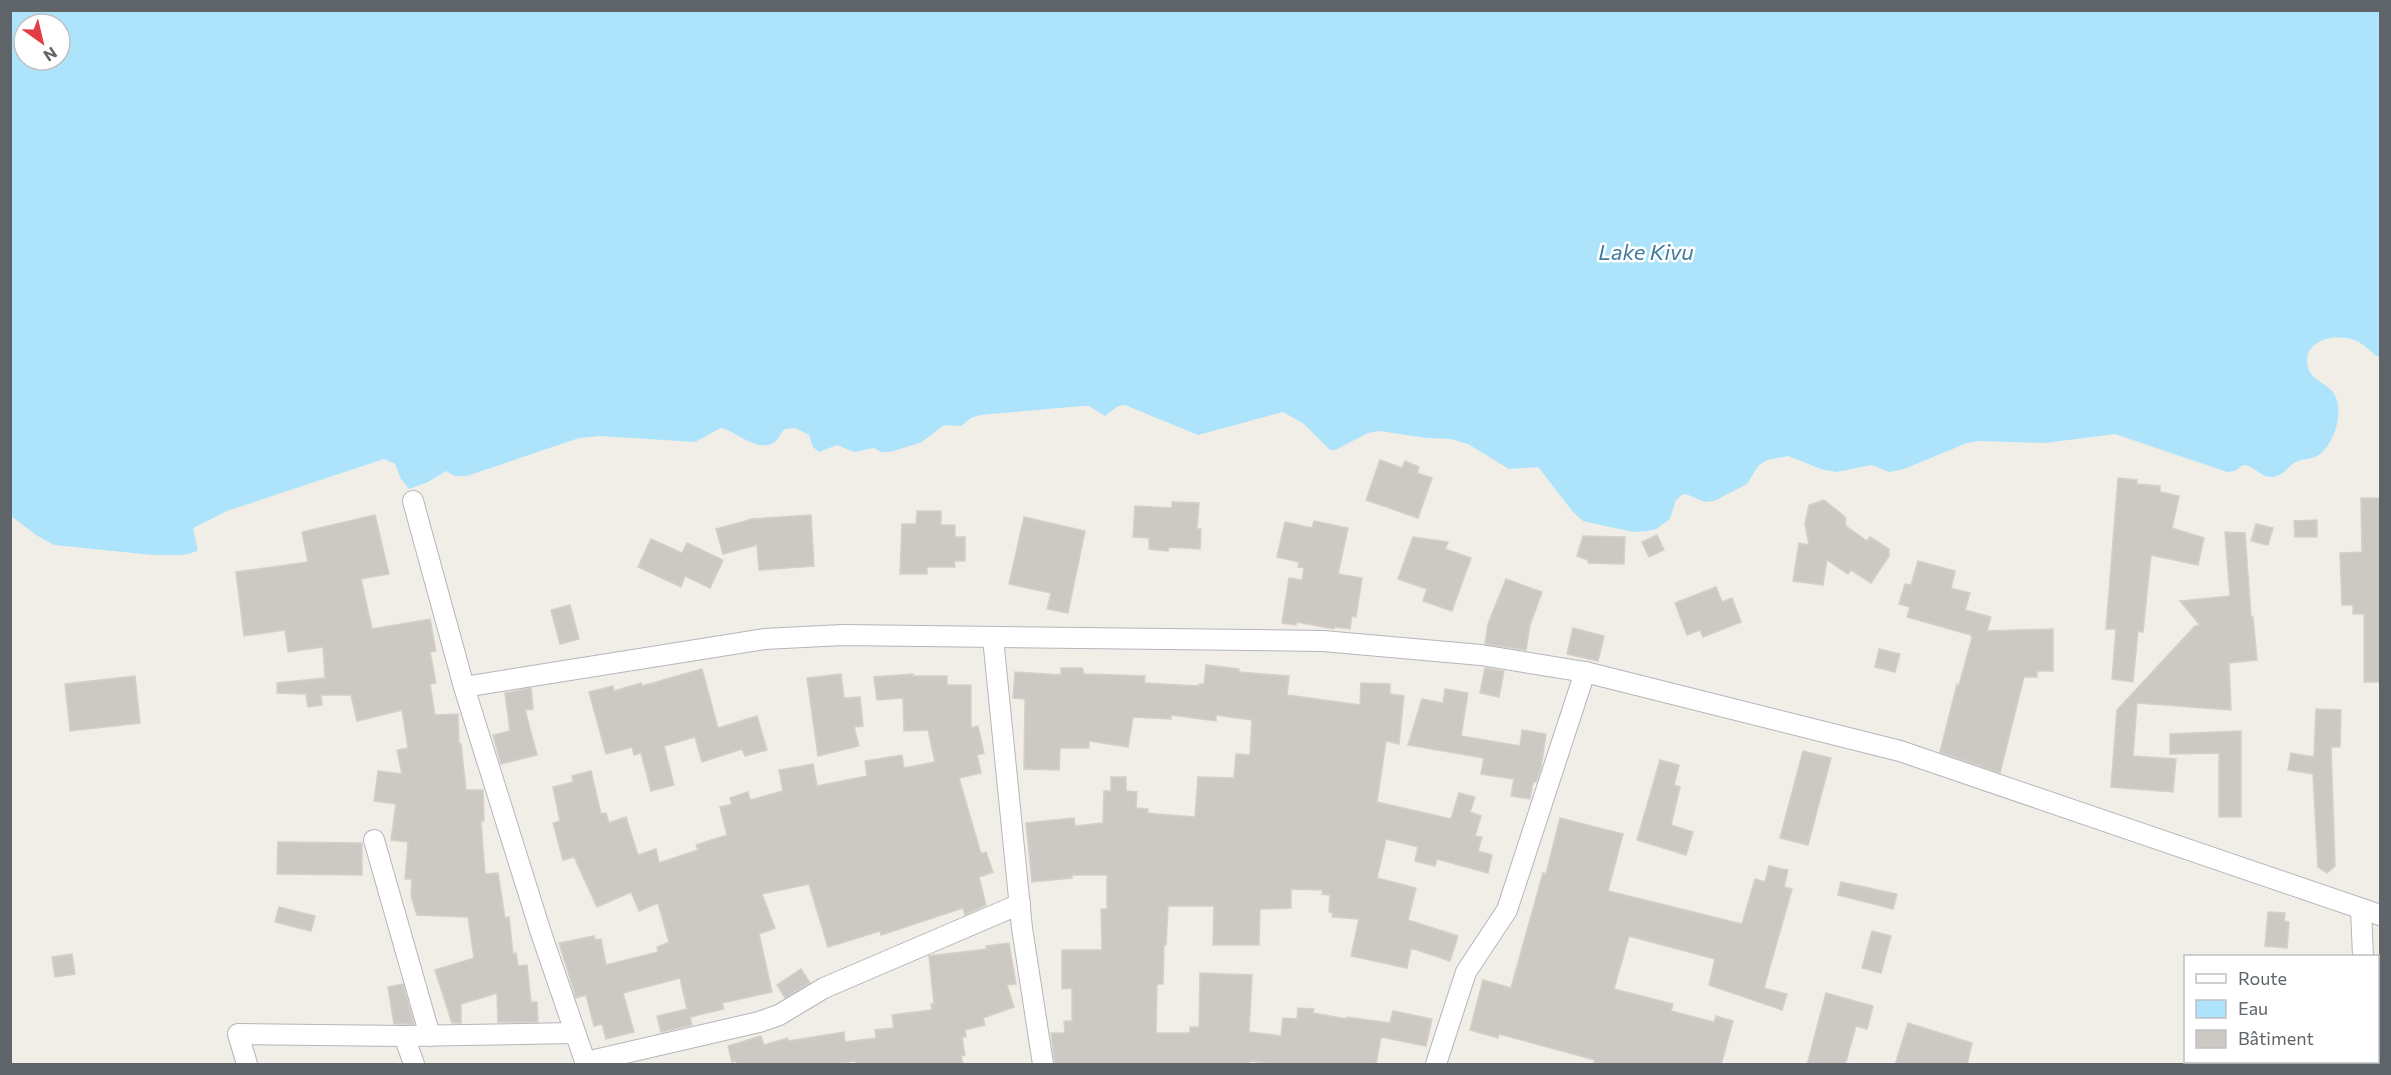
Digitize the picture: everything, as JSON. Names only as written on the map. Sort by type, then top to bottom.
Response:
[{"type":"street","points":[[413,501],[464,687],[541,933],[586,1064],[779,1016],[824,988],[1020,904]]},
{"type":"street","points":[[464,687],[764,639],[843,635],[1323,641],[1482,655],[1585,672],[1900,751],[2380,915]]},
{"type":"street","points":[[993,638],[1020,904],[1043,1065]]},
{"type":"street","points":[[1436,1065],[1466,972],[1507,910],[1585,672]]},
{"type":"street","points":[[375,840],[430,1036]]},
{"type":"street","points":[[2361,909],[2363,955]]},
{"type":"street","points":[[247,1065],[238,1034],[430,1036],[575,1033]]},
{"type":"street","points":[[404,1036],[414,1065]]},
{"type":"water","name":"Lake Kivu","points":[[10,11],[2380,11],[2380,358],[2361,343],[2346,338],[2328,339],[2313,346],[2307,360],[2309,370],[2332,391],[2336,398],[2337,424],[2330,442],[2320,454],[2298,461],[2283,473],[2271,477],[2243,465],[2235,471],[2227,472],[2115,434],[2045,443],[1979,441],[1967,443],[1904,469],[1889,472],[1872,465],[1836,472],[1821,469],[1788,456],[1767,460],[1758,466],[1747,484],[1714,501],[1705,502],[1686,494],[1682,495],[1676,500],[1670,519],[1656,529],[1633,532],[1583,521],[1573,512],[1538,467],[1509,469],[1468,444],[1451,439],[1379,431],[1368,433],[1335,450],[1330,450],[1304,424],[1283,412],[1198,435],[1125,405],[1118,406],[1105,416],[1089,406],[1082,406],[980,415],[971,418],[961,426],[944,425],[922,442],[890,452],[881,452],[874,448],[854,452],[837,445],[819,452],[813,447],[809,435],[795,428],[784,429],[776,441],[769,445],[755,444],[721,428],[695,442],[600,436],[579,438],[467,476],[454,476],[446,471],[428,482],[409,489],[401,479],[395,464],[384,459],[227,511],[193,528],[198,551],[183,555],[153,555],[54,545],[11,516]]},
{"type":"building","points":[[1380,460],[1402,468],[1405,461],[1419,467],[1417,473],[1432,478],[1418,518],[1366,500]]},
{"type":"building","points":[[2118,478],[2137,480],[2137,484],[2160,486],[2160,492],[2179,496],[2172,528],[2204,538],[2198,565],[2151,555],[2143,632],[2138,631],[2133,682],[2112,679],[2116,629],[2106,629]]},
{"type":"building","points":[[2361,498],[2380,498],[2380,682],[2364,682],[2364,614],[2353,614],[2353,605],[2342,605],[2340,553],[2362,552]]},
{"type":"building","points":[[1824,500],[1845,517],[1846,526],[1867,541],[1870,537],[1889,549],[1889,556],[1871,583],[1851,570],[1848,574],[1827,560],[1823,585],[1793,581],[1799,543],[1809,545],[1805,524],[1809,505]]},
{"type":"building","points":[[1172,502],[1199,503],[1197,529],[1201,529],[1200,549],[1169,547],[1168,551],[1149,549],[1149,538],[1133,537],[1135,506],[1172,508]]},
{"type":"building","points":[[917,511],[941,511],[941,525],[955,525],[955,537],[965,537],[965,561],[954,561],[955,567],[927,567],[927,574],[900,574],[902,524],[916,524]]},
{"type":"building","points":[[375,515],[389,574],[361,579],[372,629],[430,619],[436,651],[430,652],[436,683],[430,684],[435,715],[458,714],[459,744],[461,744],[466,790],[483,790],[484,821],[481,821],[485,874],[498,873],[505,918],[509,917],[513,954],[516,953],[518,966],[527,965],[531,1002],[537,1002],[538,1022],[498,1022],[497,993],[461,1004],[461,1023],[452,1023],[435,970],[474,958],[468,917],[417,915],[411,896],[412,879],[405,879],[408,842],[391,840],[396,804],[374,801],[378,771],[402,774],[397,750],[408,748],[402,710],[357,721],[351,695],[321,695],[322,705],[308,707],[306,694],[277,693],[277,683],[325,678],[323,647],[288,652],[285,630],[244,636],[236,572],[308,562],[302,532]]},
{"type":"building","points":[[811,515],[814,566],[759,570],[757,545],[723,554],[716,529],[752,519]]},
{"type":"building","points":[[1024,517],[1085,531],[1068,613],[1047,609],[1051,593],[1009,584]]},
{"type":"building","points":[[2317,520],[2317,537],[2295,537],[2294,521]]},
{"type":"building","points":[[1314,521],[1348,528],[1338,574],[1362,578],[1356,617],[1352,616],[1350,629],[1335,627],[1334,629],[1297,622],[1296,625],[1282,623],[1289,578],[1302,580],[1304,568],[1298,567],[1299,562],[1277,557],[1285,522],[1312,528]]},
{"type":"building","points":[[2256,524],[2273,528],[2268,545],[2251,541]]},
{"type":"building","points":[[2225,532],[2245,533],[2251,617],[2253,617],[2257,660],[2229,663],[2231,710],[2137,703],[2133,756],[2176,759],[2173,792],[2111,787],[2117,710],[2195,626],[2200,625],[2180,601],[2230,596]]},
{"type":"building","points":[[1657,535],[1664,550],[1649,557],[1642,542]]},
{"type":"building","points":[[1583,536],[1625,537],[1624,564],[1588,563],[1588,560],[1577,556]]},
{"type":"building","points":[[1413,537],[1448,542],[1445,549],[1471,558],[1452,611],[1423,601],[1427,589],[1398,579]]},
{"type":"building","points":[[651,539],[682,553],[687,543],[723,560],[710,588],[685,576],[681,587],[638,567]]},
{"type":"building","points":[[1918,561],[1955,571],[1951,588],[1970,593],[1965,610],[1991,617],[1987,631],[2053,629],[2053,671],[2037,671],[2037,677],[2024,677],[2000,773],[1940,752],[1957,684],[1959,685],[1972,638],[1971,635],[1907,617],[1910,607],[1899,604],[1905,584],[1911,585]]},
{"type":"building","points":[[1506,579],[1542,592],[1530,625],[1526,650],[1485,644],[1488,624]]},
{"type":"building","points":[[1716,587],[1722,602],[1732,598],[1741,622],[1703,637],[1700,630],[1687,635],[1675,603]]},
{"type":"building","points":[[570,605],[579,639],[560,644],[551,610]]},
{"type":"building","points":[[1573,628],[1604,636],[1598,661],[1567,654]]},
{"type":"building","points":[[1879,649],[1900,654],[1895,672],[1875,667]]},
{"type":"building","points":[[1206,665],[1239,669],[1239,672],[1289,676],[1287,695],[1360,705],[1361,683],[1390,684],[1390,694],[1404,696],[1399,744],[1386,741],[1377,802],[1451,819],[1459,793],[1475,797],[1470,812],[1481,816],[1475,836],[1482,837],[1478,851],[1492,855],[1488,873],[1437,859],[1435,866],[1415,861],[1418,847],[1386,839],[1377,878],[1416,888],[1408,920],[1458,936],[1450,961],[1411,948],[1407,968],[1351,956],[1359,919],[1332,917],[1333,913],[1329,912],[1330,895],[1322,894],[1323,890],[1291,889],[1291,908],[1260,909],[1259,945],[1213,945],[1214,906],[1168,906],[1163,984],[1157,984],[1156,1033],[1190,1033],[1190,1027],[1199,1027],[1200,973],[1252,975],[1249,1032],[1281,1036],[1283,1018],[1297,1019],[1298,1008],[1314,1009],[1313,1013],[1347,1019],[1347,1017],[1390,1023],[1393,1011],[1432,1019],[1426,1046],[1381,1037],[1376,1065],[1279,1065],[1250,1061],[1250,1065],[1055,1065],[1051,1033],[1065,1033],[1064,1021],[1072,1021],[1072,988],[1062,989],[1062,950],[1102,950],[1101,909],[1107,909],[1107,875],[1072,875],[1072,878],[1032,882],[1026,823],[1074,818],[1075,826],[1103,823],[1104,791],[1111,791],[1111,777],[1126,777],[1126,791],[1137,792],[1136,808],[1148,809],[1148,813],[1195,817],[1198,777],[1234,778],[1236,754],[1250,755],[1252,720],[1216,715],[1216,721],[1171,715],[1171,719],[1133,717],[1128,747],[1089,741],[1089,748],[1060,748],[1059,770],[1024,769],[1025,699],[1013,698],[1015,672],[1061,675],[1061,668],[1082,668],[1084,674],[1145,676],[1144,683],[1199,686],[1199,684],[1204,684]]},
{"type":"building","points":[[1485,668],[1504,671],[1499,697],[1480,693]]},
{"type":"building","points":[[702,669],[718,728],[757,716],[767,750],[745,756],[742,749],[702,762],[695,737],[664,746],[674,785],[651,791],[641,753],[634,755],[632,747],[606,754],[589,692],[613,686],[614,691],[641,683],[642,686]]},
{"type":"building","points":[[841,674],[844,698],[860,697],[863,726],[854,727],[859,746],[818,756],[807,678]]},
{"type":"building","points":[[913,674],[913,676],[947,676],[947,685],[971,685],[971,728],[978,726],[984,753],[977,755],[981,773],[959,778],[981,854],[986,852],[993,872],[979,877],[986,905],[965,915],[963,908],[881,935],[880,931],[828,947],[809,884],[762,894],[775,928],[759,934],[772,992],[722,1003],[724,1009],[690,1017],[692,1025],[661,1032],[657,1016],[687,1009],[680,978],[623,993],[634,1032],[606,1039],[602,1024],[594,1026],[586,995],[576,998],[559,943],[594,936],[595,940],[601,939],[606,965],[658,952],[657,947],[669,942],[658,903],[639,911],[631,892],[597,907],[574,857],[563,860],[553,823],[560,821],[553,787],[573,782],[572,776],[591,771],[601,814],[606,813],[609,823],[626,817],[638,855],[656,849],[659,863],[698,850],[696,845],[727,835],[720,807],[732,804],[730,798],[748,792],[750,800],[783,791],[779,770],[813,764],[817,786],[867,776],[865,761],[902,755],[904,768],[935,762],[928,730],[904,731],[903,698],[877,700],[874,677]]},
{"type":"building","points":[[135,676],[140,723],[70,731],[65,684]]},
{"type":"building","points":[[531,688],[533,709],[525,710],[537,755],[501,764],[493,735],[510,731],[505,693]]},
{"type":"building","points":[[1445,689],[1468,693],[1461,736],[1520,746],[1522,730],[1546,734],[1541,768],[1536,782],[1533,782],[1530,799],[1511,796],[1514,779],[1481,774],[1484,758],[1408,745],[1422,699],[1443,703]]},
{"type":"building","points":[[2316,709],[2341,710],[2340,747],[2331,747],[2335,866],[2327,873],[2318,867],[2313,774],[2288,770],[2291,753],[2314,757]]},
{"type":"building","points":[[2241,731],[2241,817],[2219,817],[2219,753],[2170,754],[2170,734]]},
{"type":"building","points":[[1803,751],[1831,758],[1808,845],[1780,838]]},
{"type":"building","points":[[1660,760],[1679,765],[1674,785],[1680,787],[1671,825],[1693,832],[1686,855],[1637,840]]},
{"type":"building","points":[[1560,818],[1623,834],[1608,891],[1742,924],[1755,879],[1765,882],[1769,866],[1788,870],[1784,887],[1792,889],[1764,988],[1787,994],[1782,1010],[1709,985],[1715,959],[1629,936],[1614,989],[1673,1004],[1671,1011],[1714,1022],[1716,1016],[1733,1021],[1721,1065],[1604,1065],[1594,1062],[1595,1060],[1499,1034],[1498,1038],[1470,1030],[1483,980],[1511,988],[1543,873],[1546,874]]},
{"type":"building","points":[[278,842],[362,843],[362,875],[277,874]]},
{"type":"building","points":[[1841,882],[1897,894],[1893,909],[1838,895]]},
{"type":"building","points":[[279,907],[315,916],[311,931],[275,922]]},
{"type":"building","points":[[2268,912],[2285,913],[2284,921],[2289,922],[2287,948],[2265,946]]},
{"type":"building","points":[[1872,931],[1891,936],[1881,973],[1862,968]]},
{"type":"building","points":[[1009,943],[1016,984],[1007,985],[1014,1007],[983,1018],[985,1025],[965,1030],[966,1037],[962,1037],[965,1055],[961,1056],[963,1065],[856,1065],[855,1061],[832,1065],[737,1065],[736,1061],[732,1062],[728,1046],[761,1036],[764,1045],[788,1038],[788,1041],[844,1032],[845,1042],[876,1038],[875,1030],[894,1028],[892,1015],[932,1010],[931,1004],[934,1004],[929,956],[987,949],[986,946]]},
{"type":"building","points":[[72,954],[75,974],[55,977],[52,957]]},
{"type":"building","points":[[801,969],[810,983],[785,998],[777,985]]},
{"type":"building","points":[[403,984],[414,1024],[394,1024],[388,987]]},
{"type":"building","points":[[1826,993],[1873,1006],[1867,1029],[1856,1026],[1845,1065],[1807,1065]]},
{"type":"building","points":[[1908,1023],[1972,1043],[1967,1065],[1895,1065]]}]
